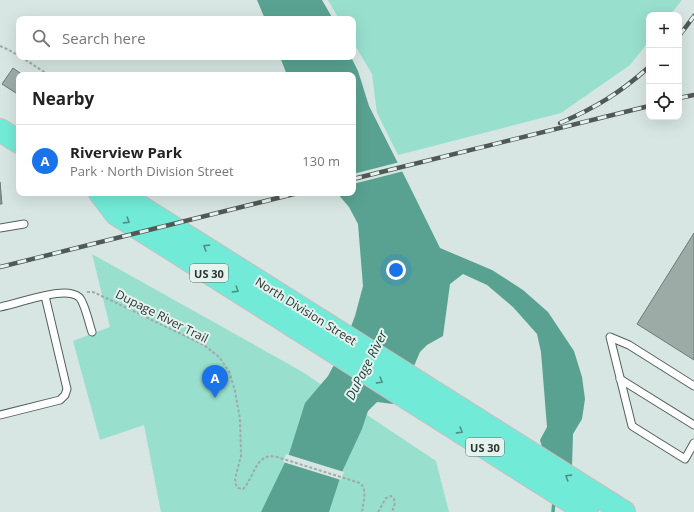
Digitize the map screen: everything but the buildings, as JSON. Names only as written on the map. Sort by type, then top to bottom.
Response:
[{"type":"main road","points":[[0,130],[16,140]]},
{"type":"main road","name":"North Division Street","points":[[102,196],[116,214],[328,337],[431,402],[543,484],[593,504],[624,512]]},
{"type":"main road","name":"North Division Street","points":[[117,196],[128,199],[328,337]]},
{"type":"main road","name":"North Division Street","points":[[431,402],[537,457],[593,504]]},
{"type":"lane","points":[[0,228],[24,224]]},
{"type":"lane","points":[[0,307],[45,296],[64,293],[72,294],[79,298],[83,303],[92,332]]},
{"type":"lane","points":[[0,415],[60,400],[65,396],[67,389],[45,296]]},
{"type":"lane","points":[[694,386],[630,345],[610,337],[632,426],[685,459],[694,443]]},
{"type":"lane","points":[[620,379],[694,425]]},
{"type":"path","points":[[0,46],[16,54]]},
{"type":"path","points":[[26,60],[44,72]]},
{"type":"path","name":"Dupage River Trail","points":[[72,294],[82,291],[93,292],[204,345],[219,357],[229,371],[235,391],[240,419],[241,456],[235,479],[238,488],[243,489],[247,485],[260,460],[266,457],[277,457],[360,483],[364,487],[365,493],[362,512]]},
{"type":"path","points":[[378,512],[386,498],[391,496],[394,499],[395,504],[392,512]]},
{"type":"shaded area","points":[[328,0],[682,0],[672,12],[646,12],[646,45],[630,65],[561,113],[398,155],[377,113],[372,74],[356,47],[356,16],[337,16]]},
{"type":"shaded area","points":[[92,254],[301,371],[436,461],[449,512],[161,512],[144,425],[100,440],[73,341],[110,327]]},
{"type":"water","points":[[257,0],[322,0],[331,16],[264,16]]},
{"type":"water","name":"DuPage River","points":[[281,60],[352,60],[358,71],[369,106],[440,248],[492,270],[523,290],[548,312],[574,351],[582,377],[585,399],[582,419],[573,434],[572,466],[542,447],[540,440],[547,427],[541,352],[537,334],[513,307],[487,285],[463,274],[450,284],[443,336],[427,345],[420,352],[393,404],[377,402],[368,411],[362,429],[342,472],[329,512],[261,512],[289,454],[305,403],[328,376],[343,348],[355,316],[363,286],[358,224],[349,207],[340,196],[356,196],[356,72],[286,72]]},
{"type":"pier","points":[[400,162],[404,171],[356,183],[356,173]]},
{"type":"pier","points":[[286,454],[344,472],[341,480],[283,462]]},
{"type":"waterway","points":[[553,512],[554,501]]},
{"type":"railway","points":[[682,32],[694,16]]},
{"type":"railway","points":[[560,123],[585,112],[607,99],[628,85],[646,70]]},
{"type":"railway","points":[[682,97],[694,95]]},
{"type":"railway","points":[[356,178],[646,107]]},
{"type":"railway","points":[[0,267],[286,196]]},
{"type":"place","name":"Riverview Park","points":[[215,398]]}]
